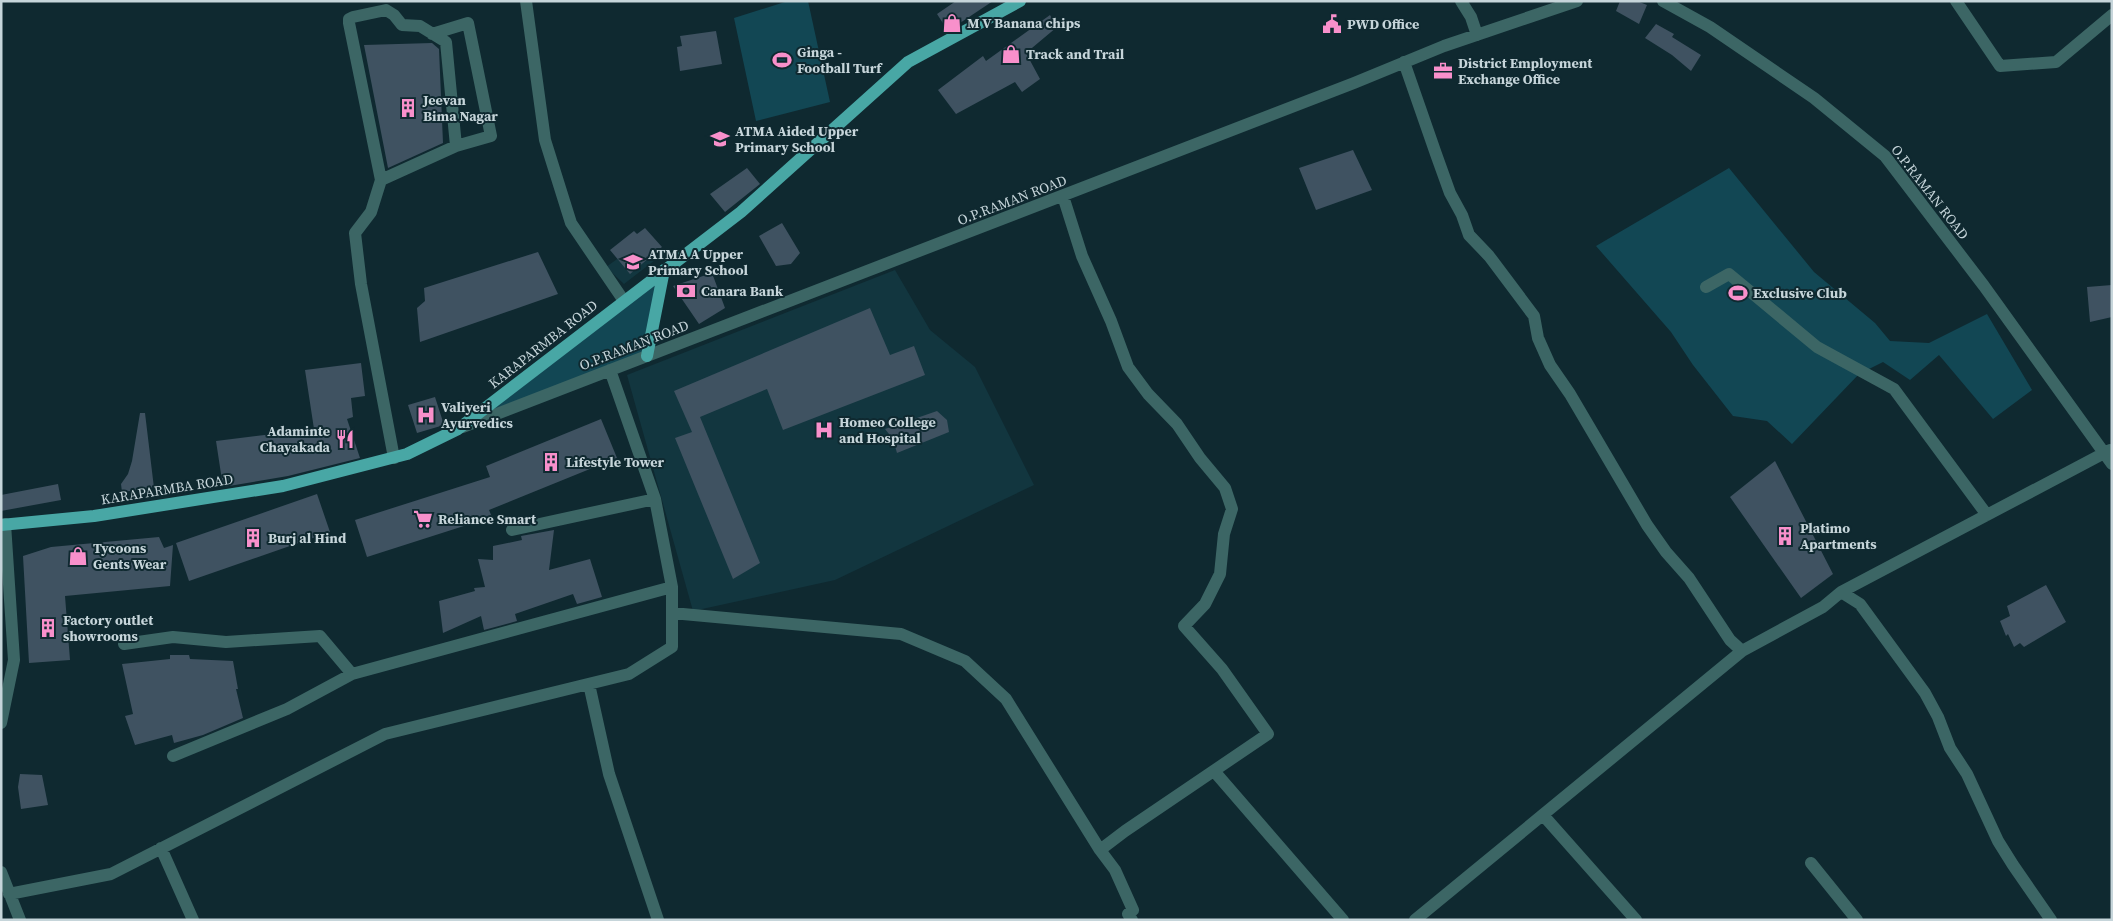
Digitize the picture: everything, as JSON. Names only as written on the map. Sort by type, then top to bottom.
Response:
[{"type":"main road","name":"KARAPARMBA ROAD","points":[[3,525],[94,516],[283,486],[407,454],[458,429],[741,212],[908,62],[1020,1]]},
{"type":"main road","points":[[647,356],[664,270]]},
{"type":"street","points":[[526,1],[545,140],[571,223],[624,301]]},
{"type":"street","points":[[1461,1],[1471,17],[1477,35]]},
{"type":"street","name":"O.P.RAMAN ROAD","points":[[458,429],[1063,196],[1444,46],[1577,1]]},
{"type":"street","name":"O.P.RAMAN ROAD","points":[[1664,1],[1710,27],[1814,98],[1885,156],[2109,455]]},
{"type":"street","points":[[1956,1],[2000,66],[2056,62],[2112,15]]},
{"type":"street","points":[[394,458],[361,284],[355,233],[370,212],[381,180],[348,23],[349,19],[386,10],[394,15],[402,25],[420,26],[446,42],[456,146]]},
{"type":"street","points":[[381,180],[456,146],[491,136],[468,23],[432,34]]},
{"type":"street","points":[[1404,62],[1439,163],[1469,235],[1489,256],[1534,316],[1538,338],[1550,366],[1570,394],[1647,525],[1666,552],[1689,578],[1730,640],[1742,651]]},
{"type":"street","points":[[1063,196],[1082,256],[1112,321],[1128,367],[1148,394],[1177,424],[1200,458],[1225,488],[1232,509],[1224,534],[1220,574],[1205,604],[1184,626],[1222,669],[1268,734],[1100,850]]},
{"type":"street","points":[[1706,287],[1730,274],[1817,347],[1894,389],[1987,515]]},
{"type":"street","points":[[6,895],[110,874],[385,734],[629,674],[672,647],[672,587],[655,499],[610,370]]},
{"type":"street","points":[[1415,920],[1742,651],[1823,607],[1840,592],[1987,515],[2109,455]]},
{"type":"street","points":[[512,530],[655,499]]},
{"type":"street","points":[[1,724],[14,660],[3,525]]},
{"type":"street","points":[[173,756],[287,709],[352,674],[672,587]]},
{"type":"street","points":[[1840,592],[1860,604],[1924,693],[1938,717],[1950,748],[1967,774],[1998,841],[2012,865],[2052,920]]},
{"type":"street","points":[[672,613],[901,634],[965,661],[1006,699],[1100,850],[1115,870],[1133,910],[1128,914],[1132,920]]},
{"type":"street","points":[[124,644],[173,637],[226,642],[320,636],[352,674]]},
{"type":"street","points":[[589,684],[609,774],[658,920]]},
{"type":"street","points":[[1214,771],[1344,920]]},
{"type":"street","points":[[1544,815],[1636,920]]},
{"type":"street","points":[[161,848],[193,920]]},
{"type":"street","points":[[1811,863],[1857,920]]},
{"type":"street","points":[[1,872],[6,895],[20,920]]},
{"type":"shaded area","name":"Ginga - Football Turf","points":[[788,1],[808,1],[830,102],[756,121],[734,18]]},
{"type":"shaded area","name":"Exclusive Club","points":[[1729,168],[1814,272],[1875,323],[1890,341],[1929,343],[1987,314],[2032,390],[1993,419],[1939,355],[1910,380],[1883,362],[1859,374],[1792,444],[1767,421],[1733,416],[1693,365],[1671,332],[1596,246]]},
{"type":"shaded area","name":"ATMA A Upper Primary School","points":[[641,242],[659,257],[624,284],[606,267]]},
{"type":"shaded area","name":"Homeo College and Hospital","points":[[895,270],[930,330],[975,367],[1034,485],[835,580],[693,611],[627,375]]},
{"type":"shaded area","points":[[657,282],[647,356],[494,409]]},
{"type":"building","name":"M V Banana chips","points":[[956,1],[993,1],[948,31],[937,14]]},
{"type":"building","points":[[1620,1],[1637,1],[1647,5],[1639,24],[1616,11]]},
{"type":"building","points":[[1050,15],[1057,27],[1026,53],[1040,79],[1022,92],[1015,82],[956,114],[938,90],[983,56],[986,61]]},
{"type":"building","points":[[1656,24],[1674,34],[1672,37],[1701,55],[1691,71],[1672,55],[1645,38]]},
{"type":"building","points":[[716,31],[722,64],[680,71],[677,47],[682,46],[680,36]]},
{"type":"building","name":"Jeevan Bima Nagar","points":[[432,43],[439,49],[443,143],[388,168],[364,45]]},
{"type":"building","points":[[1353,150],[1372,190],[1316,210],[1299,168]]},
{"type":"building","points":[[747,168],[760,184],[725,212],[710,194]]},
{"type":"building","points":[[782,223],[800,253],[791,264],[776,266],[759,236]]},
{"type":"building","points":[[645,228],[662,247],[630,274],[610,250],[634,231],[637,234]]},
{"type":"building","points":[[538,252],[558,294],[420,342],[417,308],[425,301],[424,288]]},
{"type":"building","points":[[712,273],[725,308],[699,324],[673,286]]},
{"type":"building","points":[[2112,285],[2112,317],[2090,322],[2087,287]]},
{"type":"building","points":[[870,308],[890,355],[914,346],[925,375],[783,430],[767,389],[700,417],[760,563],[733,579],[675,438],[692,432],[674,391]]},
{"type":"building","points":[[361,363],[365,396],[351,398],[353,417],[347,419],[360,458],[288,476],[223,487],[216,441],[314,429],[305,370]]},
{"type":"building","name":"Valiyeri Ayurvedics","points":[[435,397],[444,425],[417,433],[408,405]]},
{"type":"building","points":[[937,411],[947,420],[949,432],[897,453],[893,439],[885,429]]},
{"type":"building","points":[[140,413],[145,413],[154,488],[122,492],[121,484],[128,474],[132,461]]},
{"type":"building","points":[[601,419],[617,458],[489,510],[492,517],[367,557],[355,520],[490,477],[486,466]]},
{"type":"building","name":"Platimo Apartments","points":[[1775,461],[1833,574],[1801,598],[1730,497]]},
{"type":"building","points":[[58,484],[61,500],[1,511],[1,495]]},
{"type":"building","name":"Burj al Hind","points":[[317,494],[330,532],[189,581],[176,543]]},
{"type":"building","points":[[554,530],[549,570],[590,559],[602,597],[577,604],[573,594],[515,614],[517,621],[484,630],[481,616],[443,633],[439,601],[475,591],[474,588],[485,587],[478,559],[493,560],[493,546],[522,540],[521,536]]},
{"type":"building","name":"Factory outlet showrooms","points":[[159,537],[164,548],[173,545],[170,586],[65,596],[70,660],[29,663],[23,556],[51,547]]},
{"type":"building","points":[[2046,585],[2066,622],[2024,647],[2020,643],[2014,647],[2008,634],[2006,636],[2000,621],[2010,616],[2007,606]]},
{"type":"building","points":[[170,655],[189,655],[190,659],[233,661],[238,689],[236,689],[243,718],[203,735],[174,743],[172,735],[135,745],[125,716],[133,714],[122,664],[170,659]]},
{"type":"building","points":[[20,774],[42,775],[48,805],[21,809],[18,787]]},
{"type":"place","name":"M V Banana chips","points":[[952,23]]},
{"type":"place","name":"PWD Office","points":[[1332,24]]},
{"type":"place","name":"Track and Trail","points":[[1011,54]]},
{"type":"place","name":"Ginga - Football Turf","points":[[782,60]]},
{"type":"place","name":"District Employment Exchange Office","points":[[1443,71]]},
{"type":"place","name":"Jeevan Bima Nagar","points":[[408,108]]},
{"type":"place","name":"ATMA Aided Upper Primary School","points":[[720,139]]},
{"type":"place","name":"ATMA A Upper Primary School","points":[[633,262]]},
{"type":"place","name":"Canara Bank","points":[[686,291]]},
{"type":"place","name":"Exclusive Club","points":[[1738,293]]},
{"type":"place","name":"Valiyeri Ayurvedics","points":[[426,415]]},
{"type":"place","name":"Homeo College and Hospital","points":[[824,430]]},
{"type":"place","name":"Adaminte Chayakada","points":[[345,439]]},
{"type":"place","name":"Lifestyle Tower","points":[[551,462]]},
{"type":"place","name":"Reliance Smart","points":[[423,519]]},
{"type":"place","name":"Platimo Apartments","points":[[1785,536]]},
{"type":"place","name":"Burj al Hind","points":[[253,538]]},
{"type":"place","name":"Tycoons Gents Wear","points":[[78,556]]},
{"type":"place","name":"Factory outlet showrooms","points":[[48,628]]}]
